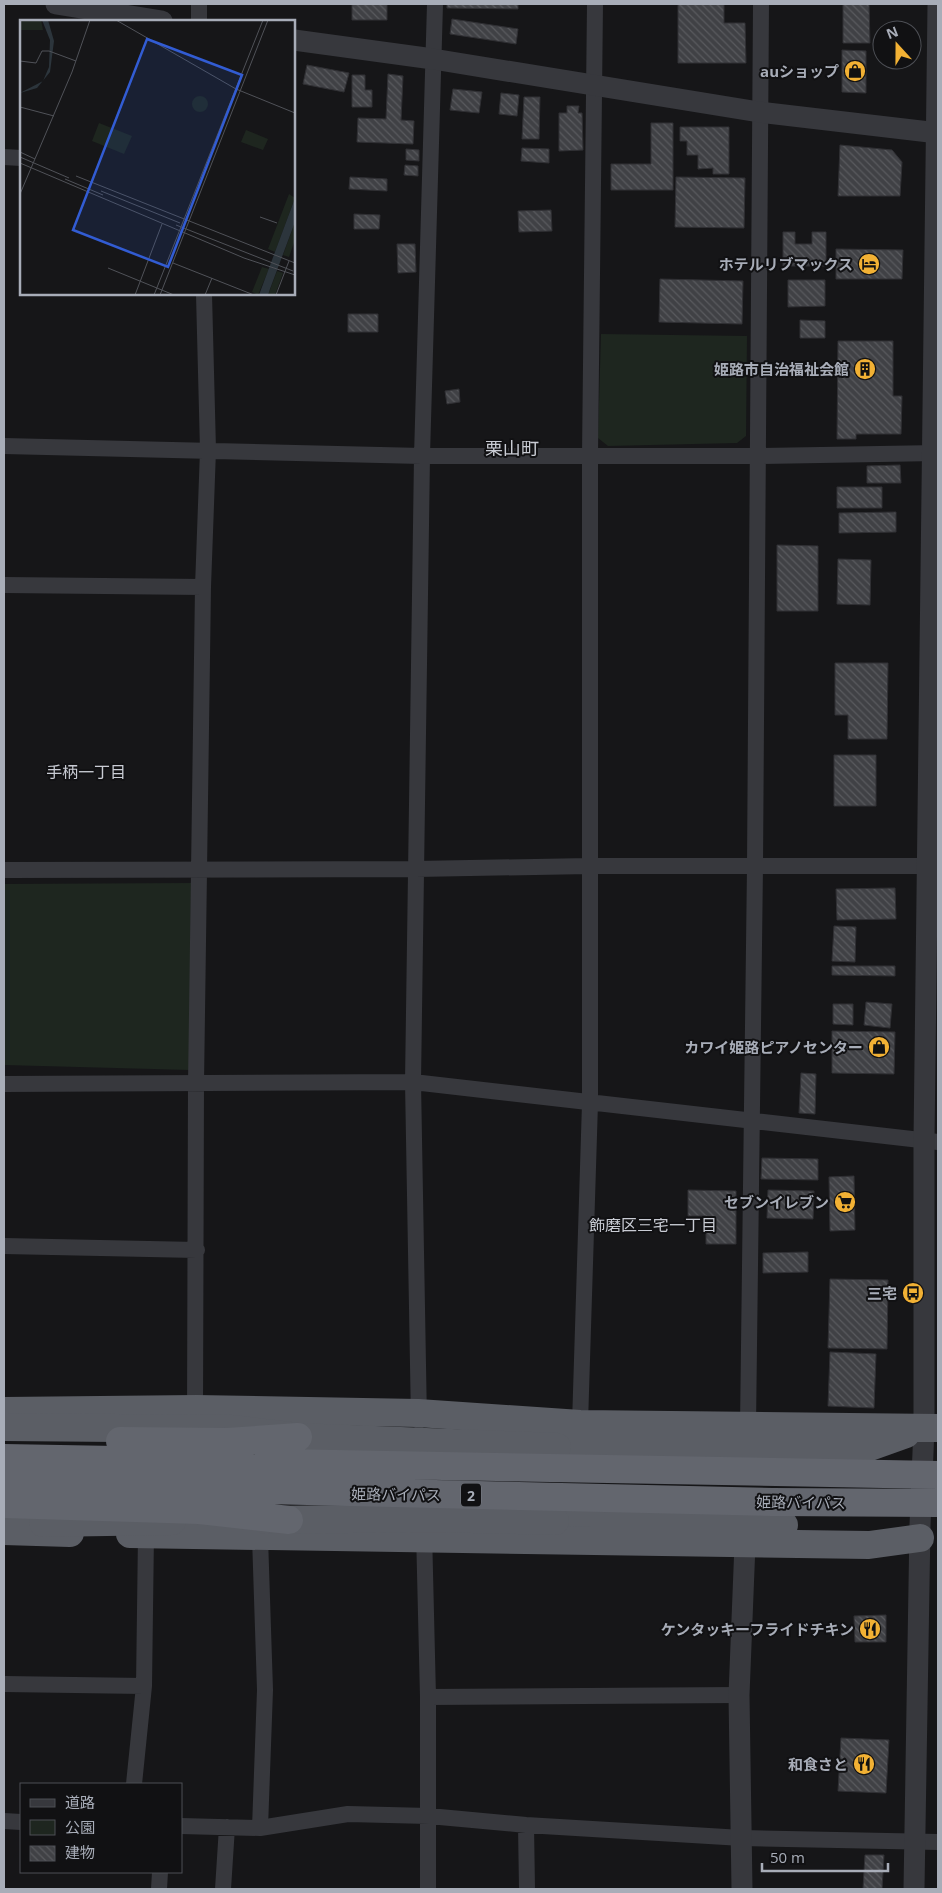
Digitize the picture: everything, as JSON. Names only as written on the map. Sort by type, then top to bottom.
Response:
[{"type":"highway","points":[[4,1411],[196,1409],[418,1413],[580,1424],[931,1428]]},
{"type":"highway","points":[[4,1427],[232,1429],[298,1437],[557,1448],[864,1449],[931,1428]]},
{"type":"highway","points":[[4,1442],[228,1442],[298,1437]]},
{"type":"highway","name":"姫路バイパス","points":[[4,1458],[938,1475]]},
{"type":"highway","name":"姫路バイパス","points":[[4,1484],[762,1501],[938,1503]]},
{"type":"highway","points":[[4,1504],[199,1510],[289,1520]]},
{"type":"highway","points":[[4,1522],[435,1518],[867,1526],[929,1539]]},
{"type":"highway","points":[[4,1531],[194,1536],[745,1544],[869,1545],[929,1539]]},
{"type":"street","points":[[56,4],[156,20]]},
{"type":"street","points":[[199,4],[199,20]]},
{"type":"street","points":[[428,1889],[428,1697],[424,1540],[418,1413],[413,1082],[422,456],[435,4]]},
{"type":"street","points":[[580,1424],[590,1102],[590,455],[595,4]]},
{"type":"street","points":[[748,1426],[750,1121],[755,866],[761,4]]},
{"type":"street","points":[[914,1889],[929,1539],[931,1428],[938,4]]},
{"type":"street","points":[[295,40],[433,59],[759,112],[937,133]]},
{"type":"street","points":[[4,157],[20,158]]},
{"type":"street","points":[[194,1536],[197,1250],[196,1084],[203,587],[208,450],[204,295]]},
{"type":"street","points":[[4,446],[422,456],[758,456],[935,453]]},
{"type":"street","points":[[4,585],[203,587]]},
{"type":"street","points":[[4,870],[933,866]]},
{"type":"street","points":[[4,1084],[413,1082],[931,1141]]},
{"type":"street","points":[[4,1246],[197,1250]]},
{"type":"street","points":[[134,1783],[144,1686],[146,1534]]},
{"type":"street","points":[[260,1537],[264,1690],[260,1828]]},
{"type":"street","points":[[742,1889],[740,1695],[745,1544]]},
{"type":"street","points":[[4,1684],[144,1686]]},
{"type":"street","points":[[428,1697],[740,1695]]},
{"type":"street","points":[[182,1826],[260,1828],[348,1814],[429,1816],[526,1825],[742,1838],[938,1842]]},
{"type":"street","points":[[4,1821],[20,1822]]},
{"type":"street","points":[[526,1825],[527,1889]]},
{"type":"street","points":[[223,1889],[227,1827]]},
{"type":"street","points":[[159,1889],[160,1873]]},
{"type":"green space","points":[[601,334],[747,336],[746,436],[737,443],[608,446],[598,438]]},
{"type":"green space","points":[[191,883],[190,1070],[4,1065],[4,884]]},
{"type":"building","points":[[352,4],[387,4],[387,20],[352,20]]},
{"type":"building","points":[[447,4],[518,4],[518,9],[447,8]]},
{"type":"building","points":[[678,4],[724,4],[724,23],[745,23],[746,63],[678,63]]},
{"type":"building","points":[[843,4],[869,4],[870,43],[843,43]]},
{"type":"building","points":[[452,19],[518,29],[516,44],[450,34]]},
{"type":"building","points":[[842,50],[866,51],[866,93],[842,92]]},
{"type":"building","points":[[307,65],[349,73],[344,92],[303,84]]},
{"type":"building","points":[[388,74],[403,76],[401,120],[414,121],[413,144],[357,142],[358,118],[386,119]]},
{"type":"building","points":[[352,75],[365,75],[365,90],[372,90],[372,107],[352,107]]},
{"type":"building","points":[[453,89],[482,92],[479,113],[450,110]]},
{"type":"building","points":[[501,93],[519,95],[517,116],[499,114]]},
{"type":"building","points":[[524,97],[540,97],[539,139],[522,139]]},
{"type":"building","points":[[567,106],[579,106],[578,113],[582,113],[583,150],[559,151],[559,113],[567,113]]},
{"type":"building","points":[[651,123],[673,123],[673,190],[611,190],[611,164],[651,164]]},
{"type":"building","points":[[680,127],[729,127],[729,174],[713,174],[713,168],[698,169],[698,155],[687,155],[687,141],[680,141]]},
{"type":"building","points":[[840,145],[892,150],[902,162],[900,196],[838,196]]},
{"type":"building","points":[[522,148],[549,149],[549,163],[521,161]]},
{"type":"building","points":[[406,149],[419,150],[419,161],[406,160]]},
{"type":"building","points":[[405,165],[418,166],[418,176],[404,175]]},
{"type":"building","points":[[350,177],[387,179],[387,191],[349,189]]},
{"type":"building","points":[[676,177],[745,178],[744,228],[675,227]]},
{"type":"building","points":[[551,210],[552,231],[519,232],[518,211]]},
{"type":"building","points":[[354,214],[380,215],[379,229],[354,229]]},
{"type":"building","points":[[783,232],[795,232],[795,244],[812,244],[812,232],[826,232],[826,266],[783,266]]},
{"type":"building","points":[[397,244],[415,244],[416,272],[398,273]]},
{"type":"building","points":[[836,249],[903,250],[902,279],[836,279]]},
{"type":"building","points":[[660,279],[743,281],[742,324],[659,322]]},
{"type":"building","points":[[788,280],[825,280],[825,306],[788,307]]},
{"type":"building","points":[[348,314],[378,314],[378,332],[348,332]]},
{"type":"building","points":[[800,320],[825,321],[825,338],[800,338]]},
{"type":"building","name":"姫路市自治福祉会館","points":[[838,341],[893,341],[893,396],[902,396],[901,434],[856,434],[856,439],[837,439]]},
{"type":"building","points":[[459,389],[460,402],[447,404],[445,391]]},
{"type":"building","points":[[900,465],[901,483],[867,483],[867,466]]},
{"type":"building","points":[[837,487],[882,487],[882,508],[837,508]]},
{"type":"building","points":[[896,512],[896,532],[839,533],[839,513]]},
{"type":"building","points":[[777,545],[818,546],[818,611],[777,611]]},
{"type":"building","points":[[838,559],[871,560],[870,605],[837,604]]},
{"type":"building","points":[[835,663],[888,663],[887,739],[848,739],[848,715],[835,715]]},
{"type":"building","points":[[834,755],[876,755],[876,806],[834,806]]},
{"type":"building","points":[[895,888],[896,919],[837,920],[836,889]]},
{"type":"building","points":[[834,926],[856,927],[855,962],[832,961]]},
{"type":"building","points":[[832,966],[895,966],[895,976],[832,975]]},
{"type":"building","points":[[866,1002],[892,1004],[890,1028],[864,1025]]},
{"type":"building","points":[[833,1004],[853,1004],[853,1025],[833,1024]]},
{"type":"building","points":[[832,1031],[895,1032],[894,1074],[832,1073]]},
{"type":"building","points":[[801,1073],[816,1074],[815,1114],[799,1113]]},
{"type":"building","points":[[762,1158],[818,1159],[818,1180],[761,1179]]},
{"type":"building","points":[[854,1176],[855,1230],[830,1231],[829,1177]]},
{"type":"building","points":[[688,1190],[736,1191],[736,1244],[706,1244],[706,1216],[688,1216]]},
{"type":"building","points":[[768,1190],[814,1191],[813,1219],[767,1218]]},
{"type":"building","points":[[808,1252],[808,1272],[763,1273],[763,1253]]},
{"type":"building","points":[[830,1279],[888,1280],[887,1349],[828,1348]]},
{"type":"building","points":[[830,1352],[876,1354],[874,1408],[828,1406]]},
{"type":"building","name":"ケンタッキーフライドチキン","points":[[886,1615],[886,1642],[855,1642],[854,1616]]},
{"type":"building","points":[[841,1738],[889,1740],[886,1793],[838,1791]]},
{"type":"building","points":[[865,1855],[884,1855],[882,1889],[863,1889]]},
{"type":"place","name":"auショップ","points":[[855,71]]},
{"type":"place","name":"ホテルリブマックス","points":[[869,264]]},
{"type":"place","name":"姫路市自治福祉会館","points":[[865,369]]},
{"type":"place","name":"カワイ姫路ピアノセンター","points":[[879,1047]]},
{"type":"place","name":"セブンイレブン","points":[[845,1202]]},
{"type":"place","name":"三宅","points":[[913,1293]]},
{"type":"place","name":"ケンタッキーフライドチキン","points":[[870,1629]]},
{"type":"place","name":"和食さと","points":[[864,1764]]},
{"type":"district","name":"栗山町","points":[[512,448]]},
{"type":"district","name":"手柄一丁目","points":[[86,772]]},
{"type":"district","name":"飾磨区三宅一丁目","points":[[653,1225]]}]
